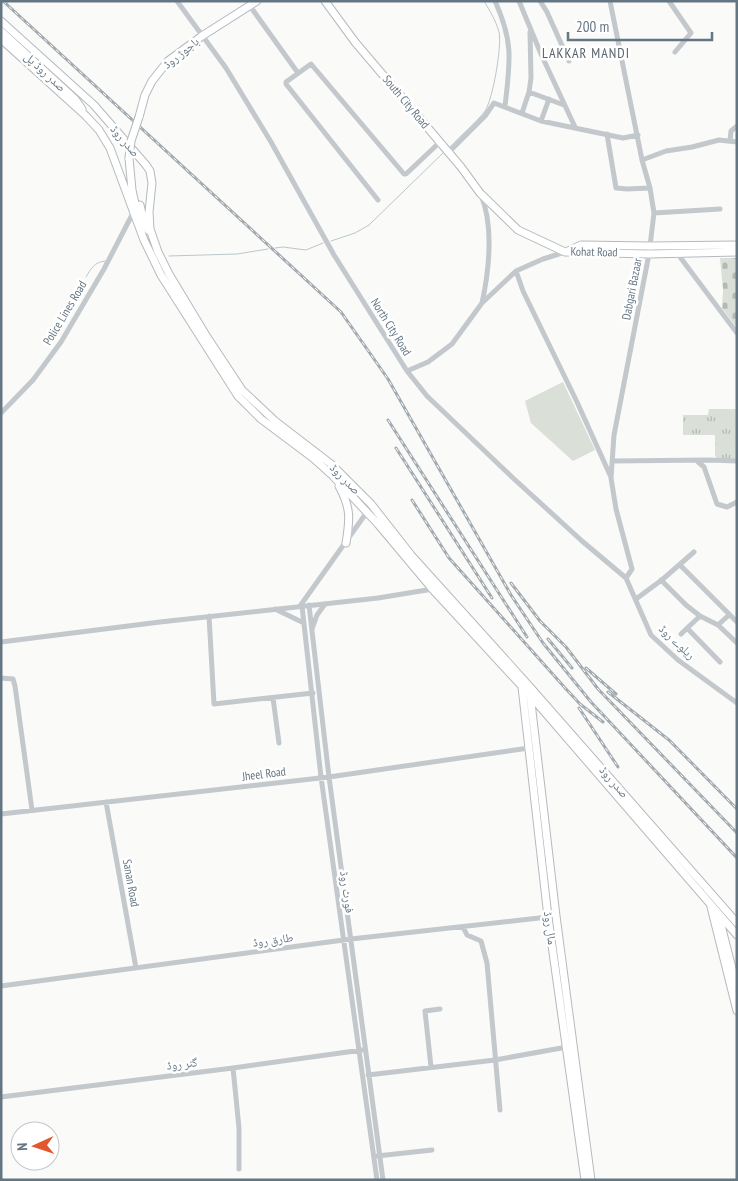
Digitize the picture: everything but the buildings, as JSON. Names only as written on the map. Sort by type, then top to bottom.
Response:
[{"type":"main road","name":"باجوڑ روڈ","points":[[144,240],[132,190],[130,158],[131,141],[146,95],[157,73],[168,61],[202,36],[258,1]]},
{"type":"main road","name":"South City Road","points":[[325,1],[355,42],[462,167],[480,194]]},
{"type":"main road","name":"صدر روڈ","points":[[1,21],[94,105],[150,170],[152,183],[149,212],[150,232],[158,252],[169,274],[242,390],[275,421],[331,464],[371,504],[411,555],[520,675]]},
{"type":"main road","name":"صدر روڈ پل","points":[[1,31],[80,104],[86,116]]},
{"type":"main road","name":"صدر روڈ","points":[[1,39],[99,130],[110,148],[133,213],[160,274],[238,396],[261,419],[313,458],[367,512],[433,589],[525,685],[713,902]]},
{"type":"main road","name":"باجوڑ روڈ","points":[[130,158],[144,223],[150,232]]},
{"type":"main road","points":[[480,194],[518,230],[565,252],[580,245],[677,253],[737,252]]},
{"type":"main road","points":[[649,250],[737,245]]},
{"type":"main road","points":[[333,476],[344,495],[349,511],[346,543]]},
{"type":"main road","name":"مال روڈ","points":[[520,675],[525,685],[529,748],[585,1153],[585,1180]]},
{"type":"main road","name":"صدر روڈ","points":[[525,685],[530,694],[713,902],[737,923]]},
{"type":"main road","name":"مال روڈ","points":[[530,694],[567,1047],[591,1180]]},
{"type":"main road","points":[[713,902],[719,914],[737,935]]},
{"type":"main road","points":[[713,902],[726,955],[737,988]]},
{"type":"main road","points":[[719,914],[737,1011]]},
{"type":"street","name":"North City Road","points":[[178,1],[226,68],[271,142],[334,255],[407,371],[426,396],[512,478],[626,578]]},
{"type":"street","points":[[495,1],[507,30],[510,44],[510,66],[505,106]]},
{"type":"street","points":[[519,1],[575,127]]},
{"type":"street","points":[[540,1],[547,12],[569,61]]},
{"type":"street","name":"Dabgari Bazaar","points":[[610,1],[654,213],[649,250],[614,435],[612,461],[611,478],[616,509],[632,569],[626,578]]},
{"type":"street","points":[[669,1],[691,33],[675,52]]},
{"type":"street","points":[[250,6],[298,73]]},
{"type":"street","points":[[522,113],[529,92],[531,78],[530,29]]},
{"type":"street","points":[[378,200],[286,82],[311,64],[404,174],[440,142]]},
{"type":"street","points":[[529,92],[565,105]]},
{"type":"street","points":[[541,120],[549,99]]},
{"type":"street","points":[[449,152],[496,103],[541,120],[623,138],[638,135]]},
{"type":"street","points":[[730,141],[731,131],[737,126]]},
{"type":"street","points":[[607,134],[616,188],[627,190],[650,188]]},
{"type":"street","points":[[642,160],[666,151],[719,140],[737,142]]},
{"type":"street","name":"South City Road","points":[[480,194],[485,204],[488,221],[489,254],[488,278],[482,303]]},
{"type":"street","points":[[654,213],[720,209]]},
{"type":"street","name":"Police Lines Road","points":[[1,413],[33,380],[61,342],[100,276],[133,213]]},
{"type":"street","name":"Kohat Road","points":[[407,371],[428,362],[452,344],[482,303],[516,271],[565,252]]},
{"type":"street","points":[[677,253],[737,332]]},
{"type":"street","points":[[516,271],[523,291],[577,402],[611,478]]},
{"type":"street","points":[[695,460],[704,467],[717,504],[727,507],[737,502]]},
{"type":"street","points":[[612,461],[737,461]]},
{"type":"street","points":[[301,606],[367,512]]},
{"type":"street","points":[[636,599],[694,552]]},
{"type":"street","points":[[680,565],[736,621]]},
{"type":"street","name":"ریلوے روڈ","points":[[626,578],[651,635],[678,660],[737,703]]},
{"type":"street","points":[[661,580],[700,616],[718,625],[737,643]]},
{"type":"street","points":[[1,642],[273,608],[325,604],[433,589]]},
{"type":"street","points":[[311,629],[317,615],[325,604]]},
{"type":"street","name":"فورٹ روڈ","points":[[309,605],[329,777],[351,939],[362,1050],[368,1074],[377,1180]]},
{"type":"street","name":"فورٹ روڈ","points":[[301,606],[313,693],[321,777],[344,940],[362,1050],[376,1156],[383,1180]]},
{"type":"street","points":[[273,608],[304,622]]},
{"type":"street","points":[[718,625],[729,615]]},
{"type":"street","points":[[209,616],[214,704],[313,693]]},
{"type":"street","points":[[681,634],[700,616]]},
{"type":"street","points":[[687,628],[720,662]]},
{"type":"street","points":[[1,678],[13,679],[15,686],[32,810]]},
{"type":"street","points":[[272,698],[278,744]]},
{"type":"street","name":"Jheel Road","points":[[1,814],[329,777],[529,748]]},
{"type":"street","name":"Sanan Road","points":[[106,802],[136,968]]},
{"type":"street","name":"طارق روڈ","points":[[1,986],[351,939],[552,916]]},
{"type":"street","points":[[463,927],[467,935],[481,940],[487,963],[500,1110]]},
{"type":"street","points":[[432,1067],[425,1011],[440,1009]]},
{"type":"street","points":[[368,1074],[495,1060],[567,1047]]},
{"type":"street","name":"گنر روڈ","points":[[1,1097],[362,1050]]},
{"type":"street","points":[[232,1068],[239,1128],[239,1169]]},
{"type":"street","points":[[376,1156],[432,1150]]},
{"type":"green space","points":[[720,258],[737,258],[737,328],[722,308],[723,289]]},
{"type":"green space","points":[[563,382],[595,450],[573,461],[531,423],[525,401]]},
{"type":"green space","points":[[709,409],[737,409],[737,460],[718,459],[715,456],[715,435],[683,435],[683,415],[708,415]]},
{"type":"waterway","points":[[450,147],[485,111],[494,84],[500,39],[495,20],[484,1]]},
{"type":"waterway","points":[[331,241],[355,233],[369,225],[443,153]]},
{"type":"waterway","points":[[275,248],[283,247],[306,250],[323,243]]},
{"type":"waterway","points":[[169,256],[237,254],[268,249]]},
{"type":"waterway","points":[[86,277],[95,264],[105,261]]},
{"type":"waterway","points":[[46,342],[51,335]]},
{"type":"railway","points":[[3,1],[341,312],[388,379],[511,595],[543,643],[591,702],[737,858]]},
{"type":"railway","points":[[388,420],[527,637]]},
{"type":"railway","points":[[396,448],[492,598]]},
{"type":"railway","points":[[412,500],[449,558],[580,704],[603,722]]},
{"type":"railway","points":[[511,583],[540,621],[566,647],[598,689],[737,833]]},
{"type":"railway","points":[[548,639],[572,668]]},
{"type":"railway","points":[[586,668],[616,694]]},
{"type":"railway","points":[[608,692],[669,740],[737,809]]},
{"type":"railway","points":[[579,708],[618,767]]},
{"type":"district","name":"LAKKAR MANDI","points":[[586,53]]}]
